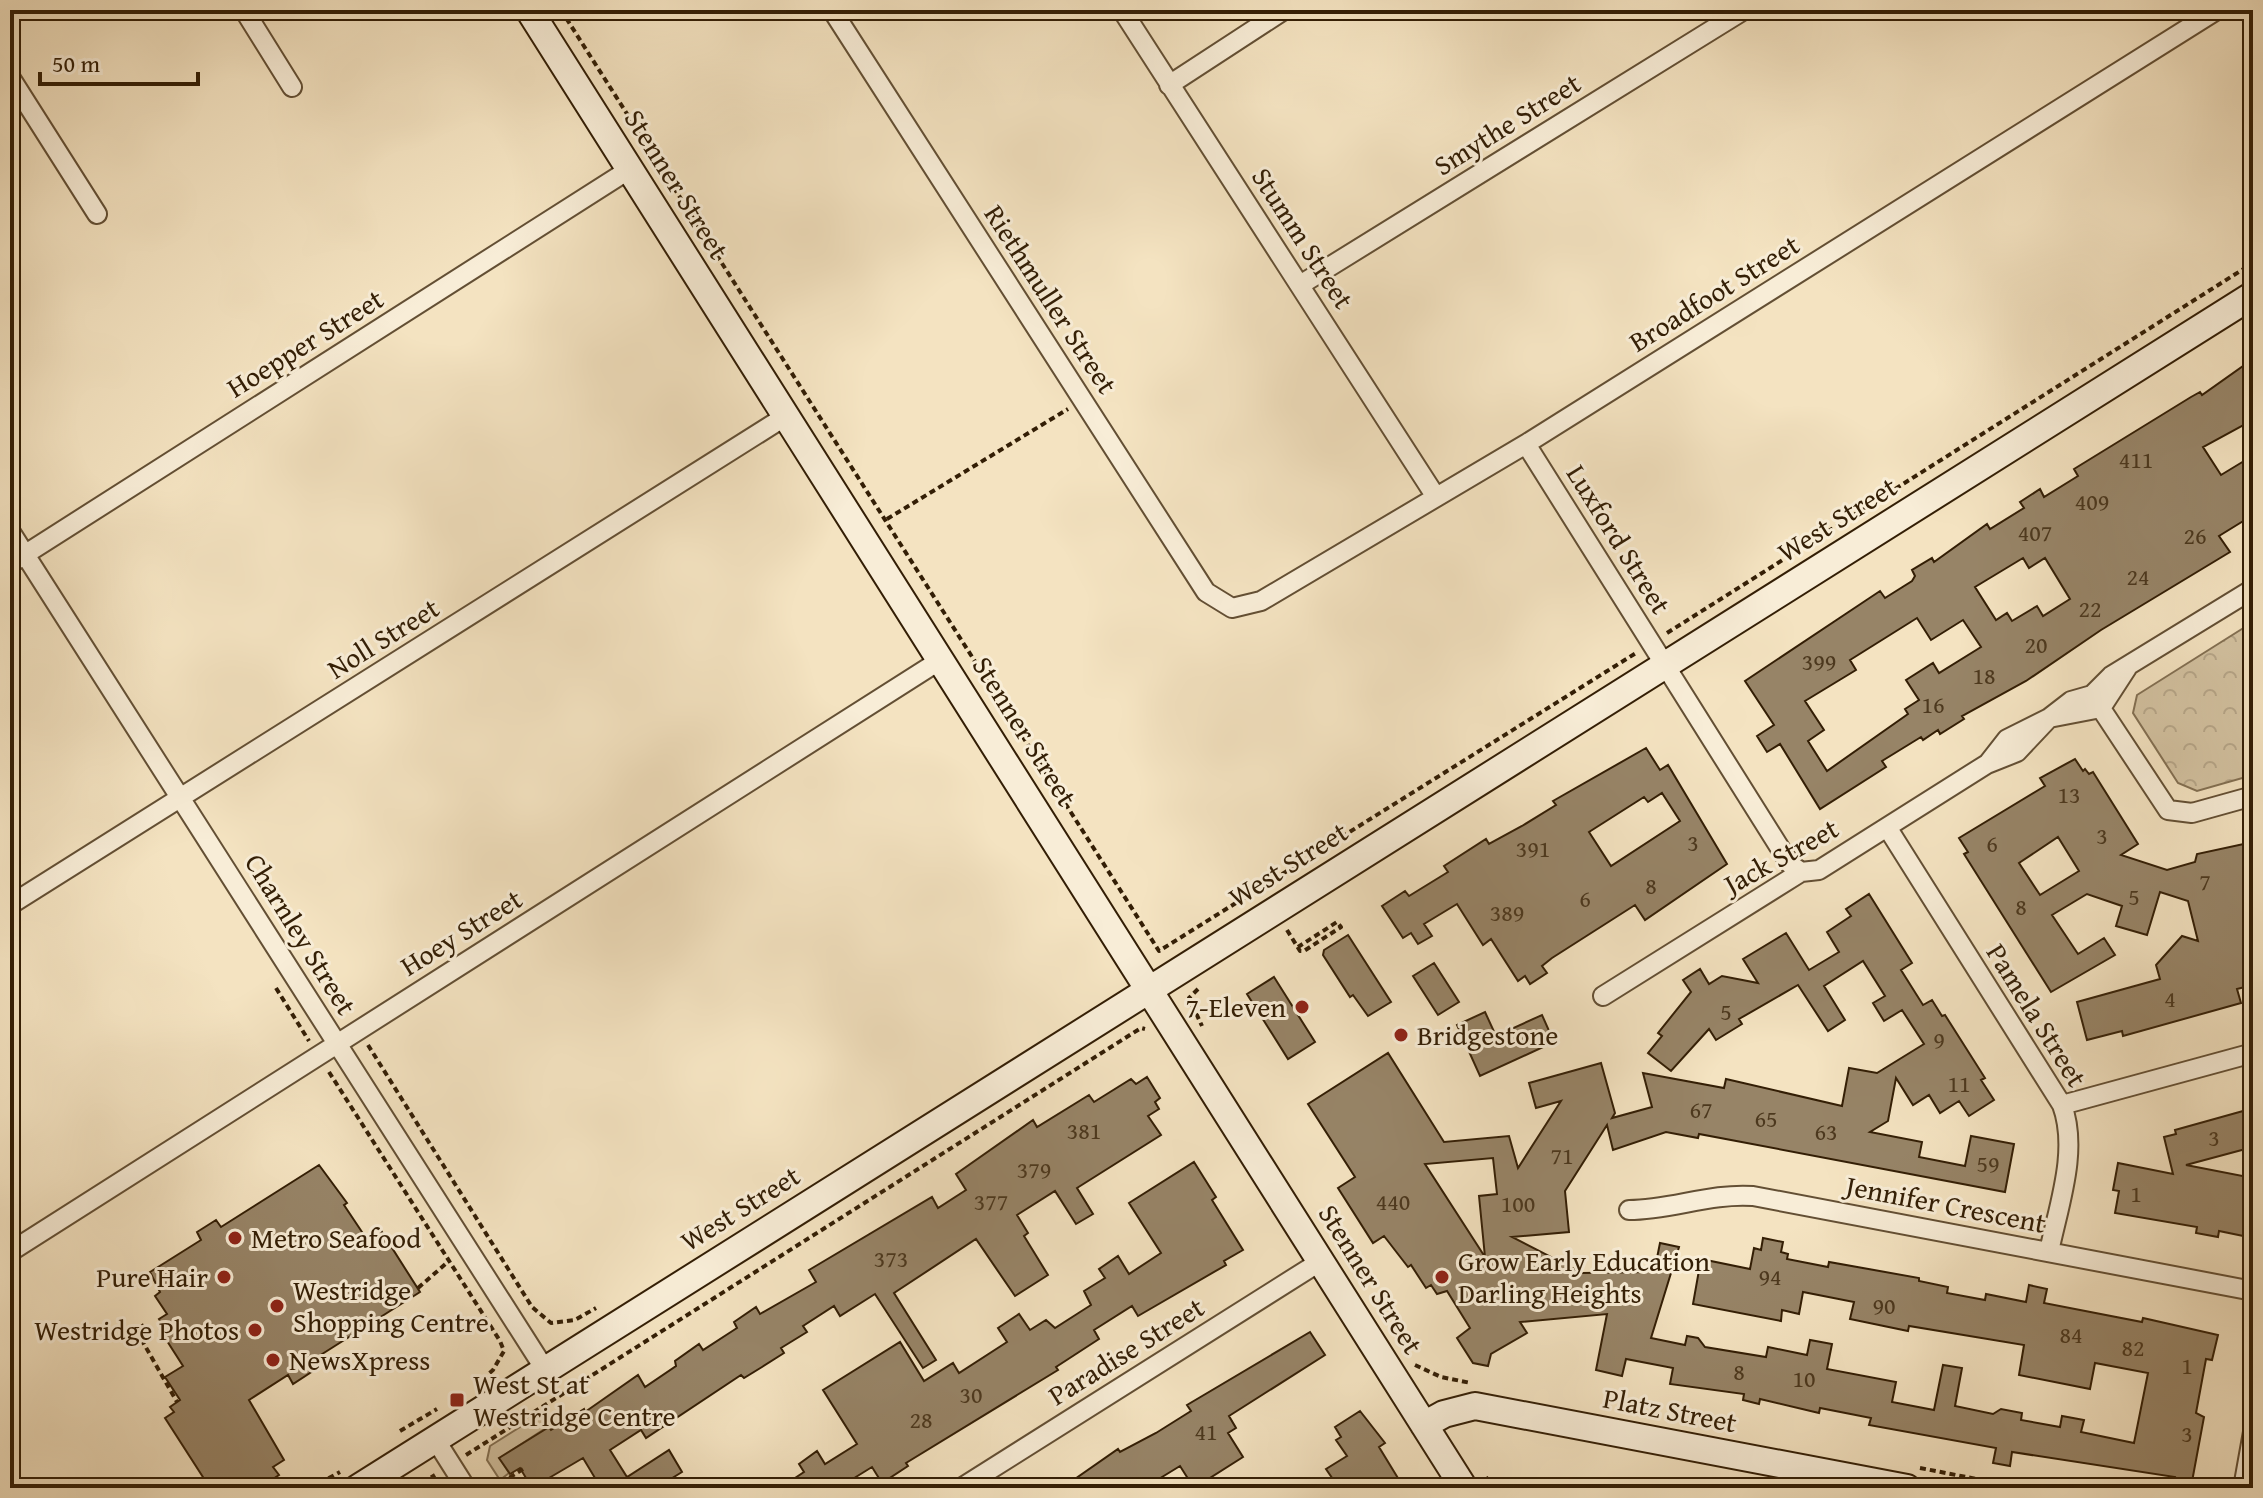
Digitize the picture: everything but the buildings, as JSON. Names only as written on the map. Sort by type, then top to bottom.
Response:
[{"type":"main road","name":"Stenner Street","points":[[529,10],[1464,1488]]},
{"type":"main road","name":"West Street","points":[[358,1488],[544,1368],[1151,989],[1658,654],[2253,295]]},
{"type":"main road","name":"Platz Street","points":[[1424,1425],[1444,1414],[1475,1406],[1907,1488]]},
{"type":"street","points":[[244,10],[292,87]]},
{"type":"street","name":"Riethmuller Street","points":[[832,10],[1206,592],[1232,608]]},
{"type":"street","name":"Stumm Street","points":[[1122,10],[1436,497]]},
{"type":"street","points":[[1169,85],[1284,10]]},
{"type":"street","name":"Smythe Street","points":[[1300,285],[1744,10]]},
{"type":"street","name":"Broadfoot Street","points":[[1232,608],[1261,601],[1526,444],[2217,10]]},
{"type":"street","points":[[10,77],[97,214]]},
{"type":"street","name":"Hoepper Street","points":[[17,559],[630,169]]},
{"type":"street","name":"Noll Street","points":[[10,905],[786,416]]},
{"type":"street","name":"Luxford Street","points":[[1526,444],[1658,654]]},
{"type":"street","name":"Charnley Street","points":[[10,531],[17,559],[181,798],[544,1368]]},
{"type":"street","name":"Jack Street","points":[[1603,996],[1801,872],[1819,870],[1987,764],[2017,752],[2065,705],[2096,702],[2111,676],[2253,589]]},
{"type":"street","points":[[1658,654],[1790,864],[1801,872]]},
{"type":"street","name":"Hoey Street","points":[[10,1252],[942,659]]},
{"type":"street","points":[[2096,702],[2168,810],[2192,813],[2253,796]]},
{"type":"street","name":"Pamela Street","points":[[1887,827],[2062,1105],[2068,1127],[2068,1150],[2049,1252]]},
{"type":"street","points":[[2062,1105],[2253,1053]]},
{"type":"street","name":"Jennifer Crescent","points":[[1629,1210],[1659,1208],[1721,1195],[1753,1196],[2253,1291]]},
{"type":"street","name":"Paradise Street","points":[[961,1488],[1321,1261]]},
{"type":"street","points":[[2243,1488],[2253,1432]]},
{"type":"street","points":[[435,1439],[466,1488]]},
{"type":"path","points":[[561,10],[888,519],[1159,951],[1658,654],[2253,263]]},
{"type":"path","points":[[862,536],[1083,400]]},
{"type":"path","points":[[1287,930],[1298,947],[1304,951],[1341,927],[1337,922],[1298,947]]},
{"type":"path","points":[[414,1488],[1141,1028]]},
{"type":"path","points":[[359,1030],[532,1307],[551,1323],[575,1320],[601,1305]]},
{"type":"path","points":[[318,1055],[504,1351]]},
{"type":"path","points":[[418,1288],[449,1261]]},
{"type":"path","points":[[144,1325],[136,1330],[177,1402]]},
{"type":"path","points":[[501,1483],[523,1469]]},
{"type":"green space","points":[[2253,622],[2253,775],[2197,791],[2178,783],[2133,713],[2137,695]]},
{"type":"green space","points":[[544,1412],[552,1424],[500,1458],[509,1473],[500,1480],[487,1460],[490,1446]]},
{"type":"place","name":"7-Eleven","points":[[1302,1007]]},
{"type":"place","name":"Bridgestone","points":[[1401,1035]]},
{"type":"place","name":"Metro Seafood","points":[[235,1238]]},
{"type":"place","name":"Pure Hair","points":[[224,1277]]},
{"type":"place","name":"Grow Early Education Darling Heights","points":[[1442,1277]]},
{"type":"place","name":"Westridge Shopping Centre","points":[[277,1306]]},
{"type":"place","name":"Westridge Photos","points":[[255,1330]]},
{"type":"place","name":"NewsXpress","points":[[273,1360]]},
{"type":"place","name":"West St at Westridge Centre","points":[[457,1400]]}]
